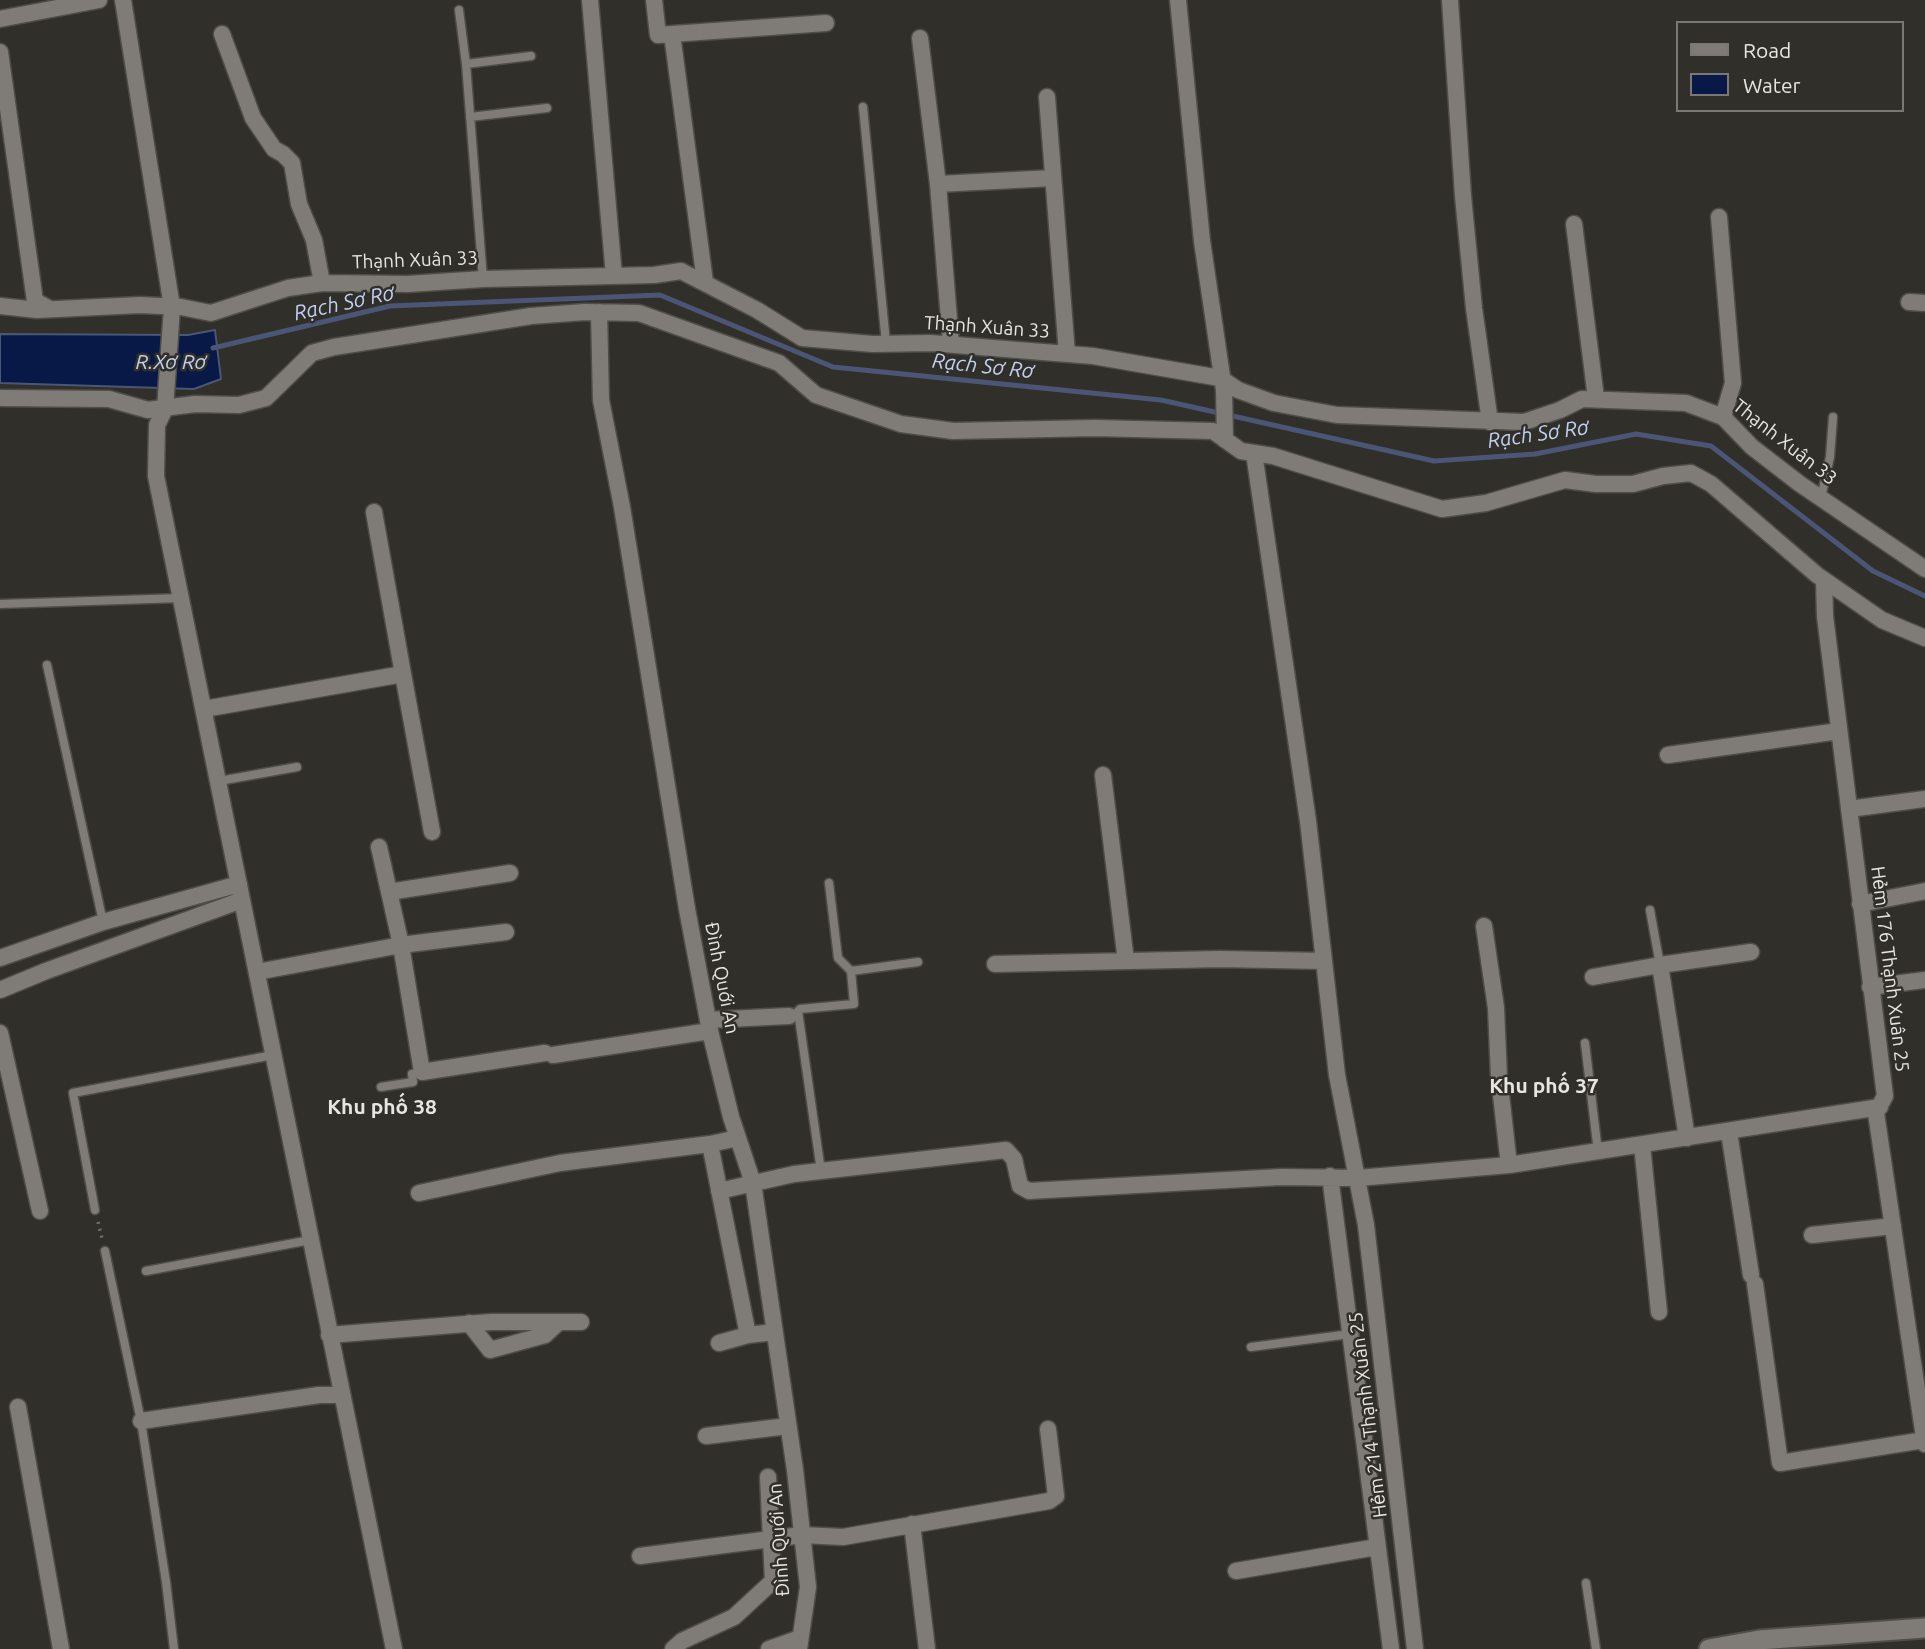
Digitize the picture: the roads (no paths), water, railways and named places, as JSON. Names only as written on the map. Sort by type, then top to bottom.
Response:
[{"type":"street","points":[[0,19],[99,0]]},
{"type":"street","points":[[123,0],[172,307],[165,402],[157,425],[156,475],[394,1649]]},
{"type":"street","points":[[590,0],[614,276]]},
{"type":"street","points":[[654,0],[658,35],[827,23]]},
{"type":"street","points":[[1178,0],[1202,241],[1222,384],[1226,434]]},
{"type":"street","points":[[1450,0],[1463,196],[1474,308],[1490,422]]},
{"type":"street","points":[[222,34],[253,118],[274,149],[292,163],[299,204],[314,240],[322,283]]},
{"type":"street","points":[[672,34],[705,282]]},
{"type":"street","points":[[920,38],[938,184],[951,344]]},
{"type":"street","points":[[0,52],[35,301],[53,310]]},
{"type":"street","points":[[1047,97],[1067,354]]},
{"type":"street","points":[[938,184],[1053,178]]},
{"type":"street","points":[[1719,217],[1733,383],[1723,417]]},
{"type":"street","points":[[1574,224],[1596,398]]},
{"type":"street","name":"Thạnh Xuân 33","points":[[0,306],[53,310],[140,305],[211,313],[288,288],[322,283],[408,284],[483,279],[654,275],[681,271],[757,310],[802,338],[951,344],[1093,356],[1222,384],[1274,403],[1338,415],[1524,422],[1560,410],[1582,399],[1686,403],[1723,417],[1752,447],[1925,569]]},
{"type":"street","points":[[0,398],[109,399],[148,410],[165,402],[239,405],[266,398],[312,353],[334,347],[531,316],[599,312],[639,313],[779,363],[816,395],[901,424],[953,431],[1095,428],[1213,431],[1226,434],[1241,451],[1273,456],[1442,509],[1486,503],[1565,480],[1596,484],[1633,484],[1663,476],[1690,473],[1711,484],[1824,580],[1882,620],[1925,638]]},
{"type":"street","name":"Đình Quới An","points":[[599,312],[601,400],[622,507],[687,909],[709,1026],[738,1138],[753,1183],[808,1587],[800,1644]]},
{"type":"street","name":"Hẻm 214 Thạnh Xuân 25","points":[[1254,453],[1308,821],[1338,1075],[1366,1225],[1415,1649]]},
{"type":"street","points":[[374,512],[432,832]]},
{"type":"street","name":"Hẻm 176 Thạnh Xuân 25","points":[[1824,580],[1825,616],[1885,1096],[1876,1113],[1925,1441]]},
{"type":"street","points":[[204,709],[403,674]]},
{"type":"street","points":[[1668,755],[1839,731]]},
{"type":"street","points":[[1103,775],[1126,961]]},
{"type":"street","points":[[1849,809],[1925,799]]},
{"type":"street","points":[[379,847],[401,945],[422,1072],[549,1054],[709,1026],[789,1016]]},
{"type":"street","points":[[388,892],[510,873]]},
{"type":"street","points":[[1860,904],[1925,891]]},
{"type":"street","points":[[0,958],[103,922],[241,892]]},
{"type":"street","points":[[0,990],[241,892]]},
{"type":"street","points":[[1484,926],[1496,1008],[1499,1077],[1509,1165]]},
{"type":"street","points":[[257,972],[401,945],[506,932]]},
{"type":"street","points":[[1593,977],[1751,952]]},
{"type":"street","points":[[996,964],[1220,959],[1324,961]]},
{"type":"street","points":[[1660,965],[1687,1138]]},
{"type":"street","points":[[1870,986],[1925,980]]},
{"type":"street","points":[[0,1033],[40,1211]]},
{"type":"street","points":[[719,1191],[821,1171],[1006,1150],[1014,1159],[1020,1186],[1029,1191],[1330,1176],[1357,1178],[1509,1165],[1880,1107]]},
{"type":"street","points":[[1729,1132],[1780,1463],[1925,1441]]},
{"type":"street","points":[[419,1193],[560,1163],[738,1138]]},
{"type":"street","points":[[710,1144],[748,1335]]},
{"type":"street","points":[[1642,1145],[1659,1312]]},
{"type":"street","points":[[1330,1176],[1391,1649]]},
{"type":"street","points":[[1812,1235],[1893,1226]]},
{"type":"street","points":[[469,1323],[490,1350],[545,1335],[559,1322]]},
{"type":"street","points":[[329,1335],[469,1323],[581,1322]]},
{"type":"street","points":[[719,1343],[748,1335],[774,1332]]},
{"type":"street","points":[[141,1420],[319,1395],[342,1395]]},
{"type":"street","points":[[18,1407],[61,1649]]},
{"type":"street","points":[[706,1436],[788,1426]]},
{"type":"street","points":[[640,1556],[802,1535],[843,1537],[1042,1503],[1056,1496],[1048,1429]]},
{"type":"street","points":[[673,1649],[682,1641],[734,1617],[773,1581],[768,1477]]},
{"type":"street","points":[[912,1524],[927,1649]]},
{"type":"street","points":[[1236,1572],[1377,1547]]},
{"type":"street","points":[[1718,1647],[1759,1640],[1925,1628]]},
{"type":"street","points":[[769,1649],[800,1644]]},
{"type":"lane","points":[[458,10],[466,64],[483,279]]},
{"type":"lane","points":[[466,64],[531,56]]},
{"type":"lane","points":[[863,107],[886,343]]},
{"type":"lane","points":[[470,117],[547,108]]},
{"type":"lane","points":[[1821,498],[1830,457],[1833,417]]},
{"type":"lane","points":[[0,604],[181,598]]},
{"type":"lane","points":[[47,666],[103,922]]},
{"type":"lane","points":[[219,782],[297,767]]},
{"type":"lane","points":[[821,1171],[798,1013],[800,1009],[854,1004],[851,971],[838,958],[829,883]]},
{"type":"lane","points":[[1650,910],[1660,965]]},
{"type":"lane","points":[[851,971],[918,962]]},
{"type":"lane","points":[[1585,1043],[1598,1152]]},
{"type":"lane","points":[[95,1210],[73,1093],[273,1055]]},
{"type":"lane","points":[[381,1087],[413,1082],[412,1074],[422,1072]]},
{"type":"lane","points":[[146,1271],[310,1240]]},
{"type":"lane","points":[[104,1251],[141,1420],[174,1649]]},
{"type":"lane","points":[[1251,1347],[1350,1334]]},
{"type":"lane","points":[[1586,1583],[1596,1649]]},
{"type":"water","name":"R.Xơ Rơ","points":[[215,330],[221,379],[194,389],[0,383],[0,334],[188,335]]},
{"type":"waterway","name":"Rạch Sơ Rơ","points":[[213,348],[390,306],[660,295],[833,367],[1161,400],[1434,461],[1535,454],[1636,434],[1711,446],[1873,571],[1925,596]]},
{"type":"district","name":"Khu phố 37","points":[[1544,1086]]},
{"type":"district","name":"Khu phố 38","points":[[382,1107]]}]
